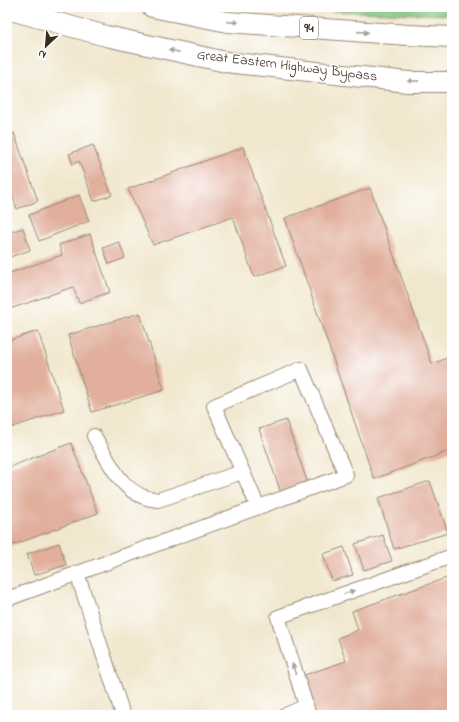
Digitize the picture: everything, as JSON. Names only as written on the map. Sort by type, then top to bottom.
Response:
[{"type":"highway","name":"94","points":[[152,7],[228,22],[452,37]]},
{"type":"highway","name":"Great Eastern Highway Bypass","points":[[7,9],[106,36],[226,62],[408,82],[452,82]]},
{"type":"lane","points":[[7,599],[346,475],[300,369],[214,406],[258,507]]},
{"type":"lane","points":[[94,436],[122,482],[135,494],[147,499],[158,500],[242,472]]},
{"type":"lane","points":[[286,715],[307,710],[278,617],[452,556]]},
{"type":"lane","points":[[76,573],[123,715]]},
{"type":"green space","points":[[253,7],[452,7],[452,15],[258,9]]},
{"type":"building","points":[[14,133],[38,201],[17,209],[7,180],[7,136]]},
{"type":"building","points":[[93,145],[112,195],[94,201],[79,161],[73,164],[69,154]]},
{"type":"building","points":[[243,147],[286,266],[254,277],[233,217],[153,245],[128,189]]},
{"type":"building","points":[[370,188],[432,364],[452,356],[452,450],[374,479],[285,218]]},
{"type":"building","points":[[79,195],[89,221],[39,241],[29,215]]},
{"type":"building","points":[[23,228],[30,250],[7,258],[7,233]]},
{"type":"building","points":[[90,234],[110,292],[79,303],[73,287],[7,310],[7,274],[62,255],[59,245]]},
{"type":"building","points":[[119,242],[125,258],[109,264],[103,248]]},
{"type":"building","points":[[140,313],[164,390],[92,412],[68,335]]},
{"type":"building","points":[[38,331],[64,410],[7,429],[7,341]]},
{"type":"building","points":[[286,420],[308,484],[281,493],[259,429]]},
{"type":"building","points":[[71,443],[98,513],[8,547],[7,468]]},
{"type":"building","points":[[430,481],[448,533],[394,549],[378,498]]},
{"type":"building","points":[[383,535],[392,561],[364,570],[355,544]]},
{"type":"building","points":[[59,543],[66,565],[34,575],[27,554]]},
{"type":"building","points":[[344,547],[353,575],[332,581],[323,554]]},
{"type":"building","points":[[452,576],[452,715],[316,715],[302,676],[346,661],[338,638],[358,630],[352,611]]}]
